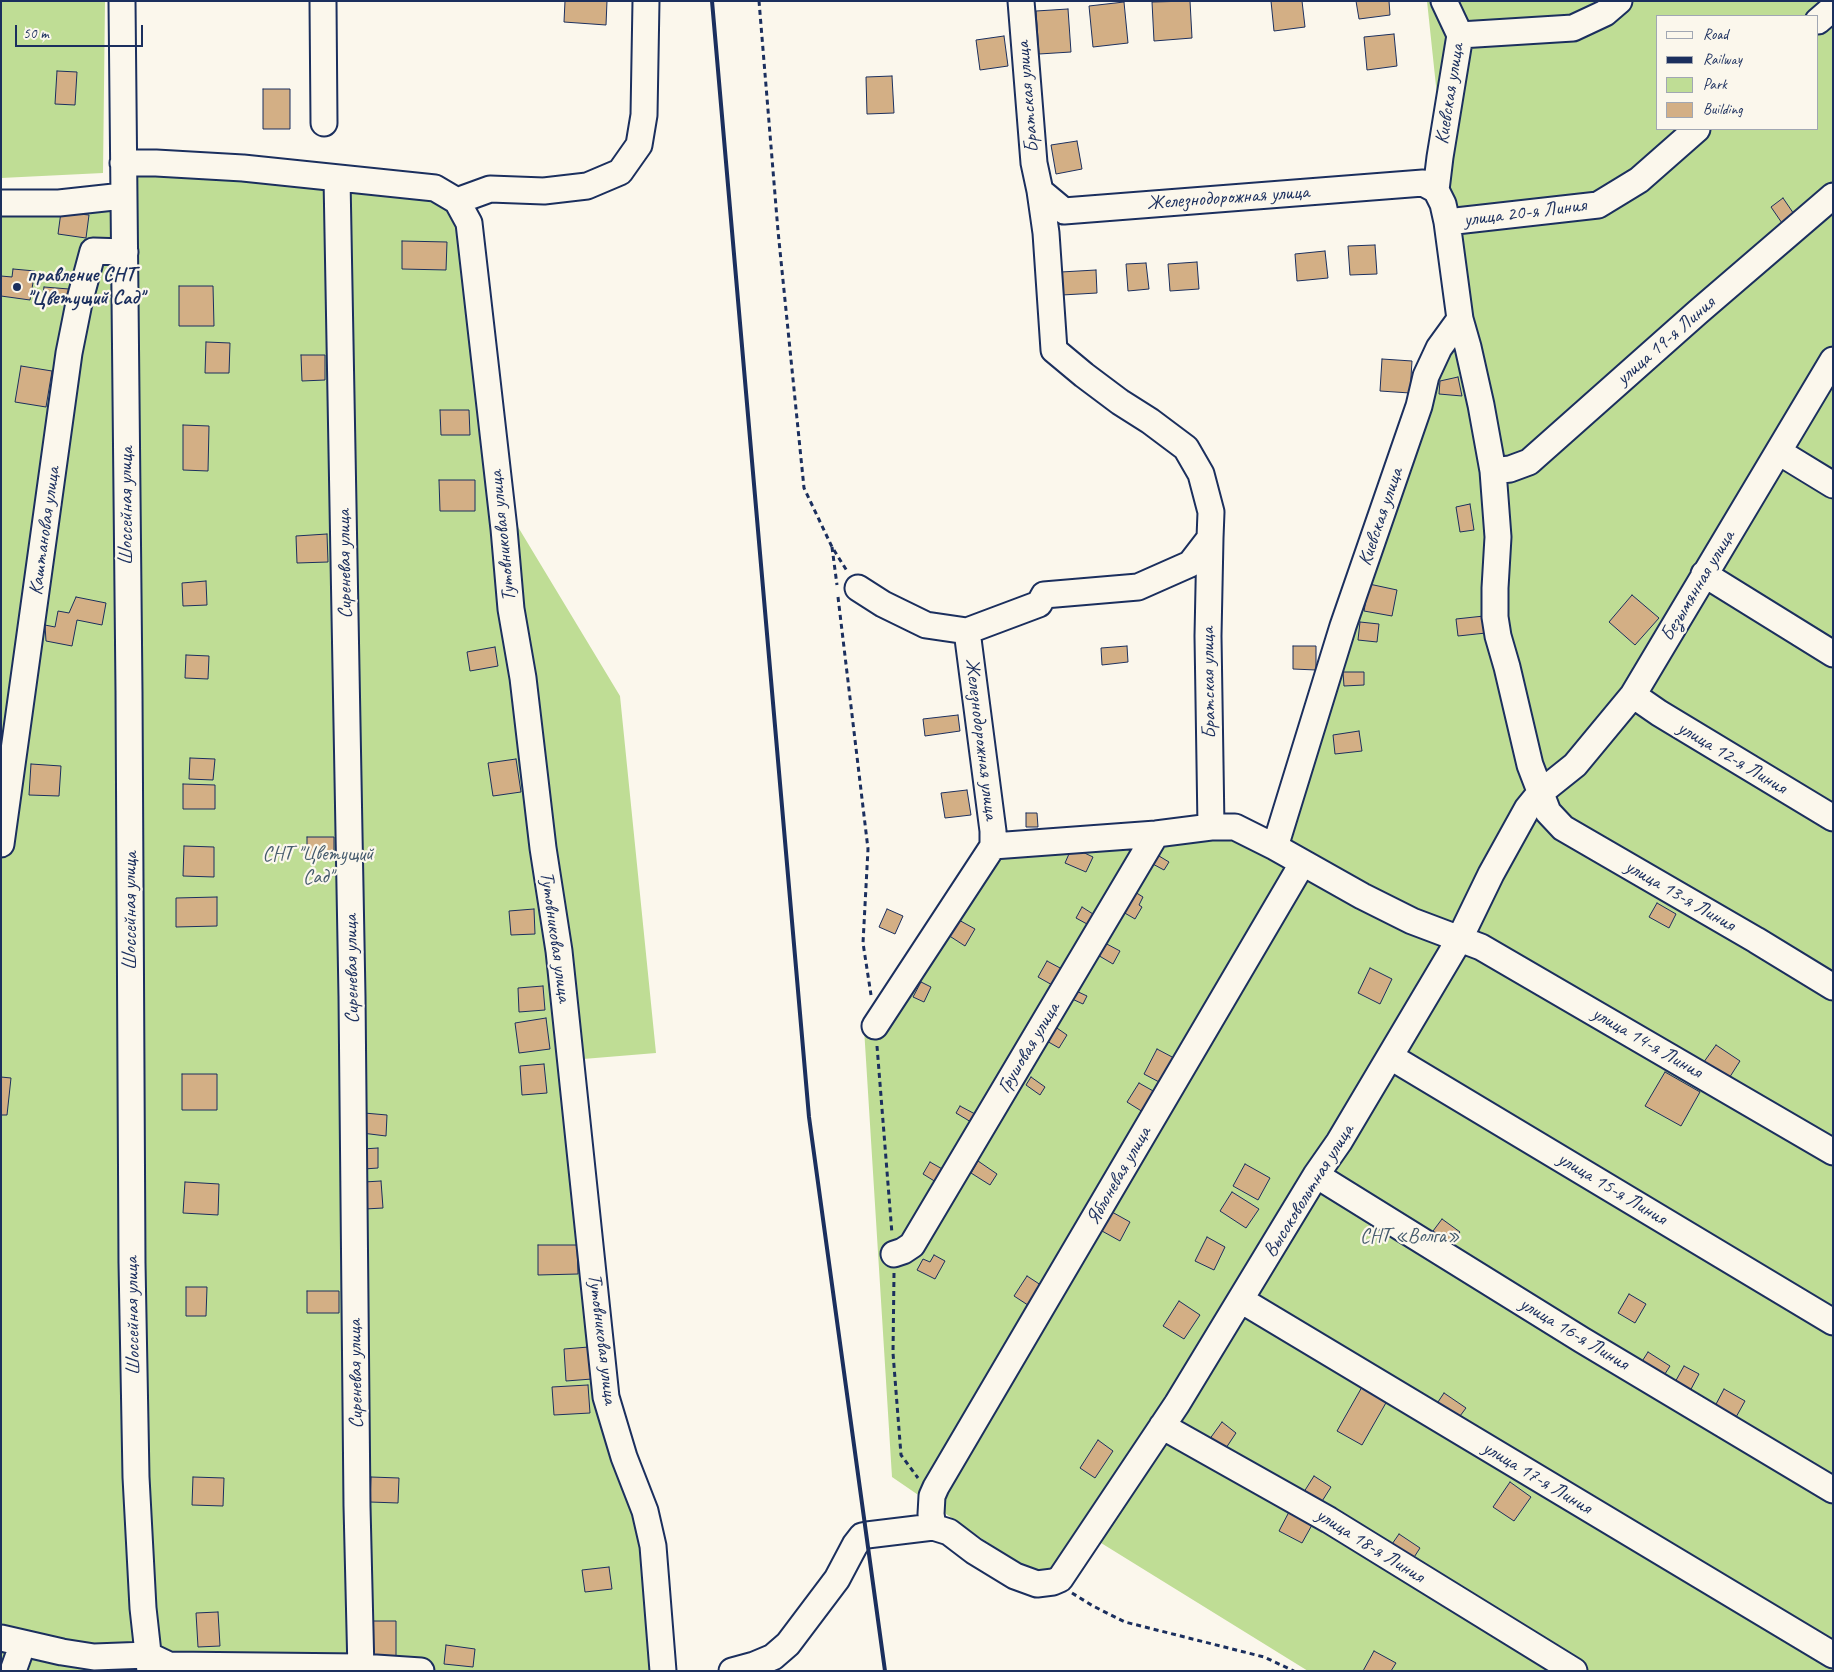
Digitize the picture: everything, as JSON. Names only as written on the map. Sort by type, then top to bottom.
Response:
[{"type":"street","name":"Шоссейная улица","points":[[122,1],[130,701],[132,1272],[136,1477],[143,1608],[149,1663]]},
{"type":"street","points":[[324,1],[324,123]]},
{"type":"street","points":[[123,157],[156,163],[243,168],[435,188],[457,201],[490,189],[544,191],[587,186],[620,172],[638,145],[644,115],[646,1]]},
{"type":"street","name":"Братская улица","points":[[1021,1],[1034,163],[1046,233],[1054,350],[1120,402],[1150,421],[1186,448],[1201,474],[1211,512],[1208,636],[1211,827]]},
{"type":"street","name":"Киевская улица","points":[[1275,847],[1343,626],[1420,406],[1426,376],[1439,348],[1460,319],[1443,204],[1430,187],[1440,158],[1460,36],[1444,1]]},
{"type":"street","points":[[1460,36],[1573,28],[1605,13],[1618,1]]},
{"type":"street","points":[[1819,20],[1833,8]]},
{"type":"street","name":"улица 20-я Линия","points":[[1447,222],[1598,205],[1639,180],[1695,130]]},
{"type":"street","name":"Сиреневая улица","points":[[338,178],[352,976],[357,1506],[361,1669]]},
{"type":"street","name":"Железнодорожная улица","points":[[1040,191],[1064,211],[1430,187]]},
{"type":"street","points":[[1,203],[59,203],[123,196]]},
{"type":"street","name":"улица 19-я Линия","points":[[1493,471],[1510,469],[1529,462],[1698,312],[1833,196]]},
{"type":"street","name":"Тутовниковая улица","points":[[457,201],[469,224],[504,529],[511,608],[523,678],[543,848],[559,950],[606,1397],[624,1457],[645,1511],[653,1546],[663,1671]]},
{"type":"street","name":"Каштановая улица","points":[[1,844],[69,353],[79,303],[93,252],[125,252]]},
{"type":"street","name":"улица 13-я Линия","points":[[1460,319],[1481,405],[1493,471],[1498,538],[1495,588],[1495,616],[1498,636],[1530,765],[1548,812],[1563,828],[1833,987]]},
{"type":"street","name":"Безымянная улица","points":[[1540,793],[1575,765],[1633,695],[1833,360]]},
{"type":"street","points":[[1778,452],[1833,485]]},
{"type":"street","points":[[858,588],[883,604],[926,625],[967,631],[1039,604],[1044,595],[1138,587],[1190,564],[1210,538]]},
{"type":"street","points":[[1704,574],[1833,654]]},
{"type":"street","name":"Железнодорожная улица","points":[[967,631],[993,831],[992,846]]},
{"type":"street","name":"улица 12-я Линия","points":[[1633,695],[1659,713],[1833,818]]},
{"type":"street","name":"Высоковольтная улица","points":[[1060,1578],[1162,1426],[1316,1175],[1339,1142],[1391,1057],[1459,940],[1519,822],[1540,793]]},
{"type":"street","name":"улица 14-я Линия","points":[[992,846],[1156,834],[1211,827],[1235,827],[1412,921],[1482,947],[1833,1152]]},
{"type":"street","name":"Грушовая улица","points":[[894,1254],[912,1245],[1156,834]]},
{"type":"street","points":[[875,1026],[992,846]]},
{"type":"street","name":"Яблоневая улица","points":[[933,1527],[931,1514],[932,1496],[936,1487],[1302,864]]},
{"type":"street","name":"улица 15-я Линия","points":[[1391,1057],[1833,1322]]},
{"type":"street","name":"улица 16-я Линия","points":[[1316,1175],[1582,1340],[1833,1490]]},
{"type":"street","name":"улица 17-я Линия","points":[[1241,1300],[1833,1655]]},
{"type":"street","name":"улица 18-я Линия","points":[[1162,1426],[1329,1520],[1574,1671]]},
{"type":"street","points":[[732,1671],[773,1657],[788,1644],[837,1579],[855,1545],[862,1536],[933,1527],[949,1532],[981,1556],[1015,1576],[1037,1584],[1053,1582],[1060,1578]]},
{"type":"street","points":[[13,1671],[12,1640],[94,1657],[168,1665],[421,1671]]},
{"type":"path","points":[[759,1],[778,231],[804,488],[832,546],[858,588]]},
{"type":"path","points":[[1060,1578],[1073,1593],[1093,1606],[1125,1622],[1264,1657],[1294,1671]]},
{"type":"green space","points":[[1,1],[105,1],[103,173],[1,178]]},
{"type":"green space","name":"СНТ «Волга»","points":[[1427,1],[1833,1],[1833,1671],[1308,1671],[1093,1538],[1057,1590],[892,1477],[864,1028],[987,841],[1278,836],[1459,303]]},
{"type":"green space","name":"СНТ \"Цветущий Сад\"","points":[[122,163],[472,191],[512,517],[620,696],[656,1053],[571,1060],[610,1389],[668,1671],[1,1671],[1,206],[120,205]]},
{"type":"building","points":[[565,1],[607,1],[606,25],[564,22]]},
{"type":"building","points":[[1190,1],[1192,38],[1154,41],[1152,2]]},
{"type":"building","points":[[1271,1],[1302,1],[1305,27],[1274,31]]},
{"type":"building","points":[[1356,1],[1389,1],[1390,15],[1359,19]]},
{"type":"building","points":[[1124,2],[1128,43],[1093,47],[1089,6]]},
{"type":"building","points":[[1068,9],[1071,52],[1039,54],[1036,11]]},
{"type":"building","points":[[1394,34],[1397,66],[1367,70],[1364,37]]},
{"type":"building","points":[[1004,36],[1008,66],[980,70],[976,40]]},
{"type":"building","points":[[57,71],[77,72],[75,105],[55,104]]},
{"type":"building","points":[[892,76],[894,113],[867,114],[866,77]]},
{"type":"building","points":[[263,89],[290,89],[290,129],[263,129]]},
{"type":"building","points":[[1077,141],[1082,169],[1056,174],[1051,145]]},
{"type":"building","points":[[1783,198],[1796,217],[1784,226],[1771,207]]},
{"type":"building","points":[[61,212],[89,215],[86,238],[58,234]]},
{"type":"building","points":[[402,241],[447,242],[446,270],[402,269]]},
{"type":"building","points":[[1375,245],[1377,274],[1350,275],[1348,246]]},
{"type":"building","points":[[1325,251],[1328,278],[1297,281],[1295,254]]},
{"type":"building","points":[[1197,262],[1199,289],[1170,291],[1168,264]]},
{"type":"building","points":[[1146,263],[1149,289],[1128,291],[1126,264]]},
{"type":"building","name":"правление СНТ \"Цветущий Сад\"","points":[[13,269],[35,271],[30,300],[1,296],[1,276],[12,277]]},
{"type":"building","points":[[1096,270],[1097,293],[1062,295],[1061,272]]},
{"type":"building","points":[[179,286],[213,286],[214,326],[179,326]]},
{"type":"building","points":[[44,287],[69,289],[68,302],[42,299]]},
{"type":"building","points":[[206,342],[230,343],[229,373],[205,373]]},
{"type":"building","points":[[301,355],[325,355],[325,380],[302,381]]},
{"type":"building","points":[[1382,359],[1412,361],[1410,393],[1380,391]]},
{"type":"building","points":[[21,366],[52,371],[46,407],[15,402]]},
{"type":"building","points":[[1458,377],[1462,396],[1439,394],[1440,381]]},
{"type":"building","points":[[440,410],[469,410],[470,435],[441,435]]},
{"type":"building","points":[[183,425],[209,426],[208,471],[183,470]]},
{"type":"building","points":[[439,480],[475,480],[475,511],[440,511]]},
{"type":"building","points":[[1470,504],[1474,530],[1460,532],[1456,507]]},
{"type":"building","points":[[327,534],[328,562],[297,563],[296,536]]},
{"type":"building","points":[[206,581],[207,605],[183,606],[182,583]]},
{"type":"building","points":[[1369,584],[1397,590],[1392,616],[1364,611]]},
{"type":"building","points":[[1632,595],[1659,618],[1635,645],[1609,622]]},
{"type":"building","points":[[76,597],[106,603],[102,625],[77,620],[72,646],[46,641],[45,625],[55,627],[58,611],[69,613]]},
{"type":"building","points":[[1484,616],[1486,633],[1458,636],[1456,619]]},
{"type":"building","points":[[1360,622],[1379,624],[1377,642],[1358,640]]},
{"type":"building","points":[[1127,646],[1128,662],[1102,665],[1101,648]]},
{"type":"building","points":[[1293,646],[1316,646],[1316,670],[1293,669]]},
{"type":"building","points":[[495,647],[498,666],[470,671],[467,652]]},
{"type":"building","points":[[186,655],[209,656],[208,679],[185,678]]},
{"type":"building","points":[[1343,672],[1364,672],[1364,685],[1344,686]]},
{"type":"building","points":[[958,715],[960,731],[925,736],[923,719]]},
{"type":"building","points":[[1359,731],[1362,751],[1335,754],[1333,735]]},
{"type":"building","points":[[190,758],[215,759],[213,780],[189,779]]},
{"type":"building","points":[[516,759],[521,792],[493,796],[488,763]]},
{"type":"building","points":[[31,764],[61,766],[59,796],[29,795]]},
{"type":"building","points":[[183,784],[215,785],[215,809],[183,809]]},
{"type":"building","points":[[967,790],[971,815],[945,818],[941,793]]},
{"type":"building","points":[[1026,813],[1037,813],[1038,827],[1026,827]]},
{"type":"building","points":[[307,837],[334,837],[334,859],[307,859]]},
{"type":"building","points":[[184,846],[214,847],[214,877],[183,876]]},
{"type":"building","points":[[1072,847],[1093,857],[1086,872],[1065,863]]},
{"type":"building","points":[[1154,853],[1169,862],[1164,870],[1149,862]]},
{"type":"building","points":[[1130,889],[1143,897],[1139,905],[1142,907],[1135,919],[1123,912]]},
{"type":"building","points":[[217,897],[217,926],[176,927],[176,898]]},
{"type":"building","points":[[1657,903],[1676,914],[1669,928],[1649,917]]},
{"type":"building","points":[[1082,907],[1093,914],[1087,924],[1076,918]]},
{"type":"building","points":[[534,909],[535,934],[511,935],[509,911]]},
{"type":"building","points":[[887,909],[903,916],[895,934],[879,927]]},
{"type":"building","points":[[957,919],[975,929],[965,946],[948,935]]},
{"type":"building","points":[[1103,942],[1120,951],[1113,964],[1096,954]]},
{"type":"building","points":[[1047,961],[1062,969],[1054,986],[1038,977]]},
{"type":"building","points":[[1370,968],[1392,979],[1380,1004],[1358,993]]},
{"type":"building","points":[[921,982],[931,987],[924,1002],[913,997]]},
{"type":"building","points":[[543,986],[545,1010],[519,1012],[518,988]]},
{"type":"building","points":[[1074,990],[1087,996],[1083,1004],[1070,998]]},
{"type":"building","points":[[546,1018],[550,1049],[519,1053],[515,1023]]},
{"type":"building","points":[[1054,1026],[1067,1035],[1059,1048],[1045,1040]]},
{"type":"building","points":[[1716,1045],[1740,1061],[1726,1083],[1701,1066]]},
{"type":"building","points":[[1157,1049],[1174,1058],[1161,1083],[1144,1074]]},
{"type":"building","points":[[544,1064],[547,1093],[522,1095],[520,1066]]},
{"type":"building","points":[[1665,1072],[1700,1092],[1681,1126],[1645,1106]]},
{"type":"building","points":[[182,1074],[217,1074],[217,1110],[182,1110]]},
{"type":"building","points":[[1,1077],[11,1078],[7,1115],[1,1115]]},
{"type":"building","points":[[1031,1077],[1045,1087],[1040,1095],[1026,1085]]},
{"type":"building","points":[[1139,1083],[1155,1092],[1143,1112],[1127,1102]]},
{"type":"building","points":[[960,1106],[975,1114],[971,1122],[956,1113]]},
{"type":"building","points":[[364,1113],[387,1115],[386,1136],[362,1133]]},
{"type":"building","points":[[378,1148],[378,1168],[364,1169],[363,1149]]},
{"type":"building","points":[[978,1161],[997,1174],[990,1185],[971,1173]]},
{"type":"building","points":[[930,1162],[944,1170],[936,1182],[923,1174]]},
{"type":"building","points":[[1245,1164],[1270,1178],[1258,1200],[1233,1186]]},
{"type":"building","points":[[381,1181],[383,1208],[365,1209],[364,1182]]},
{"type":"building","points":[[185,1182],[219,1184],[218,1215],[183,1213]]},
{"type":"building","points":[[1232,1192],[1259,1209],[1246,1228],[1220,1211]]},
{"type":"building","points":[[1112,1212],[1130,1222],[1120,1241],[1102,1231]]},
{"type":"building","points":[[1442,1219],[1460,1232],[1448,1248],[1430,1235]]},
{"type":"building","points":[[1207,1237],[1225,1247],[1214,1270],[1195,1261]]},
{"type":"building","points":[[538,1245],[577,1245],[578,1274],[538,1275]]},
{"type":"building","points":[[934,1255],[945,1261],[935,1279],[917,1270],[923,1259],[930,1262]]},
{"type":"building","points":[[1027,1276],[1047,1289],[1034,1309],[1014,1296]]},
{"type":"building","points":[[186,1287],[207,1287],[206,1316],[186,1316]]},
{"type":"building","points":[[307,1291],[339,1291],[339,1313],[307,1313]]},
{"type":"building","points":[[1629,1294],[1646,1304],[1635,1323],[1618,1313]]},
{"type":"building","points":[[1179,1301],[1200,1315],[1184,1339],[1163,1326]]},
{"type":"building","points":[[589,1347],[592,1379],[566,1381],[564,1349]]},
{"type":"building","points":[[1648,1352],[1670,1366],[1663,1377],[1641,1363]]},
{"type":"building","points":[[1684,1366],[1699,1374],[1689,1393],[1674,1384]]},
{"type":"building","points":[[588,1385],[590,1413],[554,1415],[552,1387]]},
{"type":"building","points":[[1362,1387],[1387,1401],[1362,1445],[1337,1431]]},
{"type":"building","points":[[1724,1389],[1745,1401],[1735,1419],[1714,1408]]},
{"type":"building","points":[[1444,1393],[1466,1408],[1457,1420],[1436,1405]]},
{"type":"building","points":[[1222,1422],[1236,1433],[1224,1451],[1209,1440]]},
{"type":"building","points":[[1098,1440],[1113,1451],[1095,1478],[1080,1468]]},
{"type":"building","points":[[1314,1476],[1331,1487],[1319,1506],[1302,1495]]},
{"type":"building","points":[[193,1477],[224,1478],[223,1506],[192,1505]]},
{"type":"building","points":[[371,1477],[399,1478],[398,1503],[370,1502]]},
{"type":"building","points":[[1510,1482],[1531,1497],[1514,1521],[1493,1507]]},
{"type":"building","points":[[1289,1512],[1312,1525],[1302,1543],[1279,1531]]},
{"type":"building","points":[[1399,1534],[1420,1548],[1411,1562],[1390,1547]]},
{"type":"building","points":[[609,1567],[612,1589],[585,1592],[582,1570]]},
{"type":"building","points":[[218,1612],[220,1646],[198,1647],[196,1613]]},
{"type":"building","points":[[373,1621],[396,1621],[396,1658],[373,1658]]},
{"type":"building","points":[[446,1645],[475,1649],[473,1667],[444,1664]]},
{"type":"building","points":[[1374,1651],[1396,1663],[1391,1671],[1363,1671]]},
{"type":"railway","points":[[712,1],[809,1117],[885,1671]]},
{"type":"place","name":"правление СНТ \"Цветущий Сад\"","points":[[17,287]]}]
